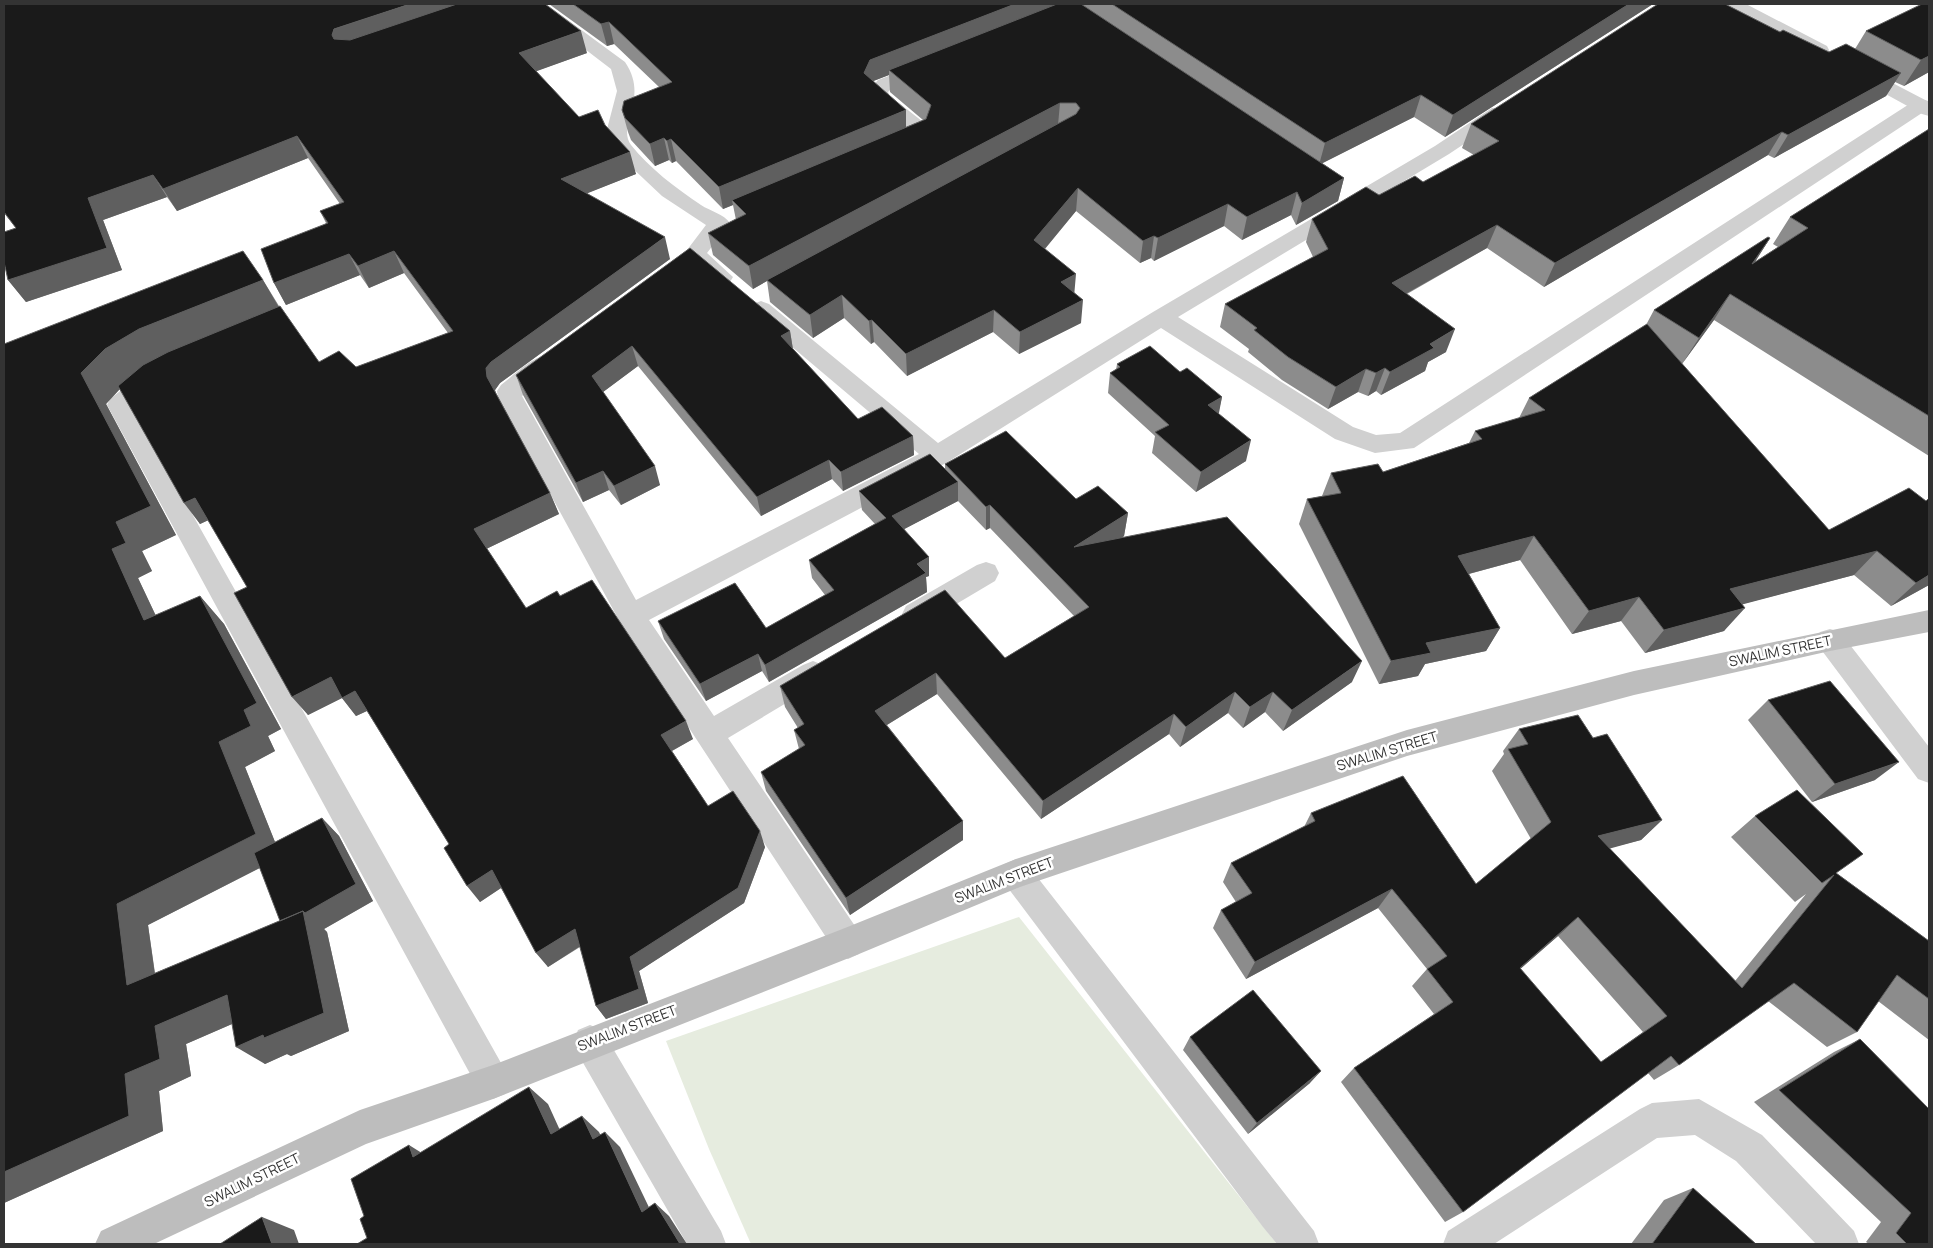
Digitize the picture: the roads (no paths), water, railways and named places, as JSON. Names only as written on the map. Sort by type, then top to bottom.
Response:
[{"type":"main road","name":"SWALIM STREET","points":[[125,1242],[360,1128],[493,1082],[590,1042],[848,943],[1016,874],[1407,743],[1634,684],[1830,640],[1929,621]]},
{"type":"street","points":[[535,4],[618,66],[626,76],[627,91],[616,134],[623,149],[704,218],[727,218],[687,260],[751,295],[937,456]]},
{"type":"street","points":[[1161,317],[1344,433],[1375,444],[1406,442],[1925,107],[1733,4]]},
{"type":"street","points":[[879,154],[915,139],[921,133],[920,129],[881,99],[877,94],[880,87],[938,63]]},
{"type":"street","points":[[631,616],[937,456],[1161,317],[1348,196],[1442,150],[1520,98]]},
{"type":"street","points":[[567,348],[510,391],[510,398],[517,407],[631,616],[848,943]]},
{"type":"street","points":[[174,366],[150,379],[120,406],[493,1082]]},
{"type":"street","points":[[894,627],[986,573]]},
{"type":"street","points":[[1830,640],[1929,770]]},
{"type":"street","points":[[709,734],[835,661]]},
{"type":"street","points":[[1016,874],[1301,1244]]},
{"type":"street","points":[[590,1042],[708,1244]]},
{"type":"street","points":[[1461,1244],[1652,1121],[1699,1117],[1749,1148],[1841,1244]]}]
